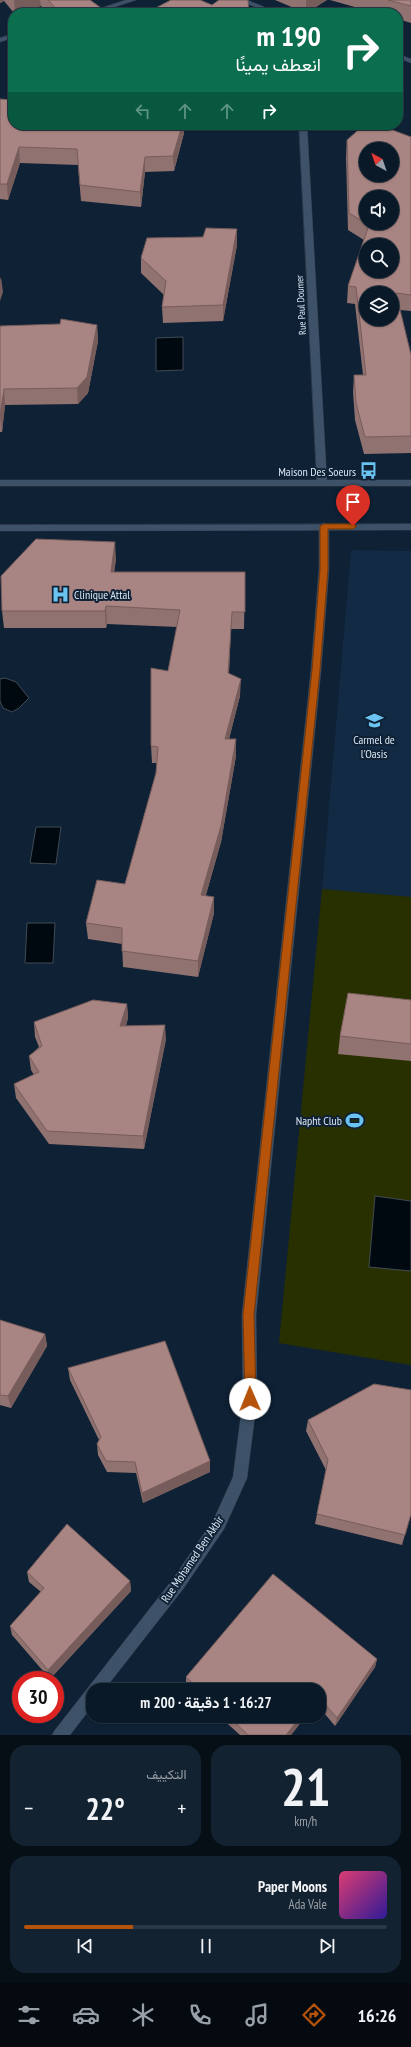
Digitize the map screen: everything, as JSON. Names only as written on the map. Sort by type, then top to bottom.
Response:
[{"type":"street","points":[[106,8],[133,0]]},
{"type":"street","points":[[240,0],[262,8]]},
{"type":"street","name":"Rue Paul Doumer","points":[[303,130],[322,483]]},
{"type":"street","points":[[0,483],[411,483]]},
{"type":"street","name":"Rue Mohamed Ben Akbir","points":[[100,1683],[178,1584],[218,1524],[240,1478],[250,1399],[249,1315],[316,670],[324,569],[324,526]]},
{"type":"street","points":[[0,528],[411,526]]},
{"type":"street","points":[[60,1735],[86,1702]]},
{"type":"shaded area","points":[[183,337],[183,370],[156,371],[156,338]]},
{"type":"shaded area","name":"Carmel de l'Oasis","points":[[351,550],[411,551],[411,897],[322,889]]},
{"type":"shaded area","points":[[5,678],[16,682],[29,698],[19,708],[12,712],[3,708],[0,701],[0,679]]},
{"type":"shaded area","points":[[36,827],[61,827],[56,864],[30,863]]},
{"type":"shaded area","points":[[27,923],[55,923],[53,963],[25,963]]},
{"type":"shaded area","points":[[375,1196],[411,1201],[411,1271],[369,1267]]},
{"type":"green space","name":"Napht Club","points":[[322,889],[411,897],[411,1365],[279,1343]]},
{"type":"building","points":[[48,0],[90,0],[101,8],[55,8]]},
{"type":"building","points":[[171,0],[200,0],[212,5],[219,0],[248,0],[249,8],[156,8]]},
{"type":"building","points":[[388,0],[411,0],[411,6]]},
{"type":"building","points":[[0,99],[8,100],[8,130],[181,130],[173,156],[145,157],[140,192],[80,185],[77,149],[19,147],[7,184],[0,184]]},
{"type":"building","points":[[358,130],[392,130],[411,137],[411,295],[399,293],[399,286],[359,286],[359,313],[356,287],[348,286],[359,254],[359,278],[399,278],[399,238],[365,238],[367,230],[399,230],[399,190],[359,190],[359,219],[349,213],[347,140]]},
{"type":"building","points":[[206,228],[237,229],[223,305],[162,307],[166,281],[141,258],[147,238],[203,237]]},
{"type":"building","points":[[399,305],[411,355],[411,436],[365,437],[356,403],[354,375],[366,375],[360,326],[399,326]]},
{"type":"building","points":[[61,319],[97,325],[87,377],[77,388],[4,389],[0,416],[0,326],[60,324]]},
{"type":"building","points":[[36,539],[115,542],[111,572],[245,572],[245,612],[232,612],[228,673],[241,679],[225,739],[236,739],[221,826],[201,895],[214,897],[198,961],[122,951],[122,928],[86,923],[97,880],[125,884],[156,773],[158,747],[151,746],[151,668],[168,671],[180,610],[106,606],[105,611],[2,611],[1,576]]},
{"type":"building","points":[[348,993],[411,1000],[411,1044],[340,1036]]},
{"type":"building","points":[[93,1000],[127,1004],[120,1026],[165,1025],[143,1136],[47,1131],[14,1084],[39,1072],[29,1056],[42,1046],[34,1022]]},
{"type":"building","points":[[0,1320],[45,1334],[8,1396],[0,1395]]},
{"type":"building","points":[[165,1341],[210,1461],[142,1493],[135,1462],[106,1461],[97,1444],[101,1437],[68,1368]]},
{"type":"building","points":[[374,1384],[411,1390],[411,1514],[405,1535],[317,1514],[328,1460],[308,1420]]},
{"type":"building","points":[[67,1524],[130,1581],[48,1670],[10,1626],[44,1588],[27,1572]]},
{"type":"building","points":[[273,1574],[377,1659],[337,1718],[326,1705],[326,1683],[192,1683],[186,1677]]},
{"type":"building","points":[[235,1723],[295,1723],[286,1735],[248,1735]]},
{"type":"place","name":"Maison Des Soeurs","points":[[369,471]]},
{"type":"place","name":"Clinique Attal","points":[[61,594]]},
{"type":"place","name":"Carmel de l'Oasis","points":[[374,720]]},
{"type":"place","name":"Napht Club","points":[[355,1120]]},
{"type":"route","points":[[250,1399],[249,1315],[316,670],[324,569],[324,526],[353,526]]}]
